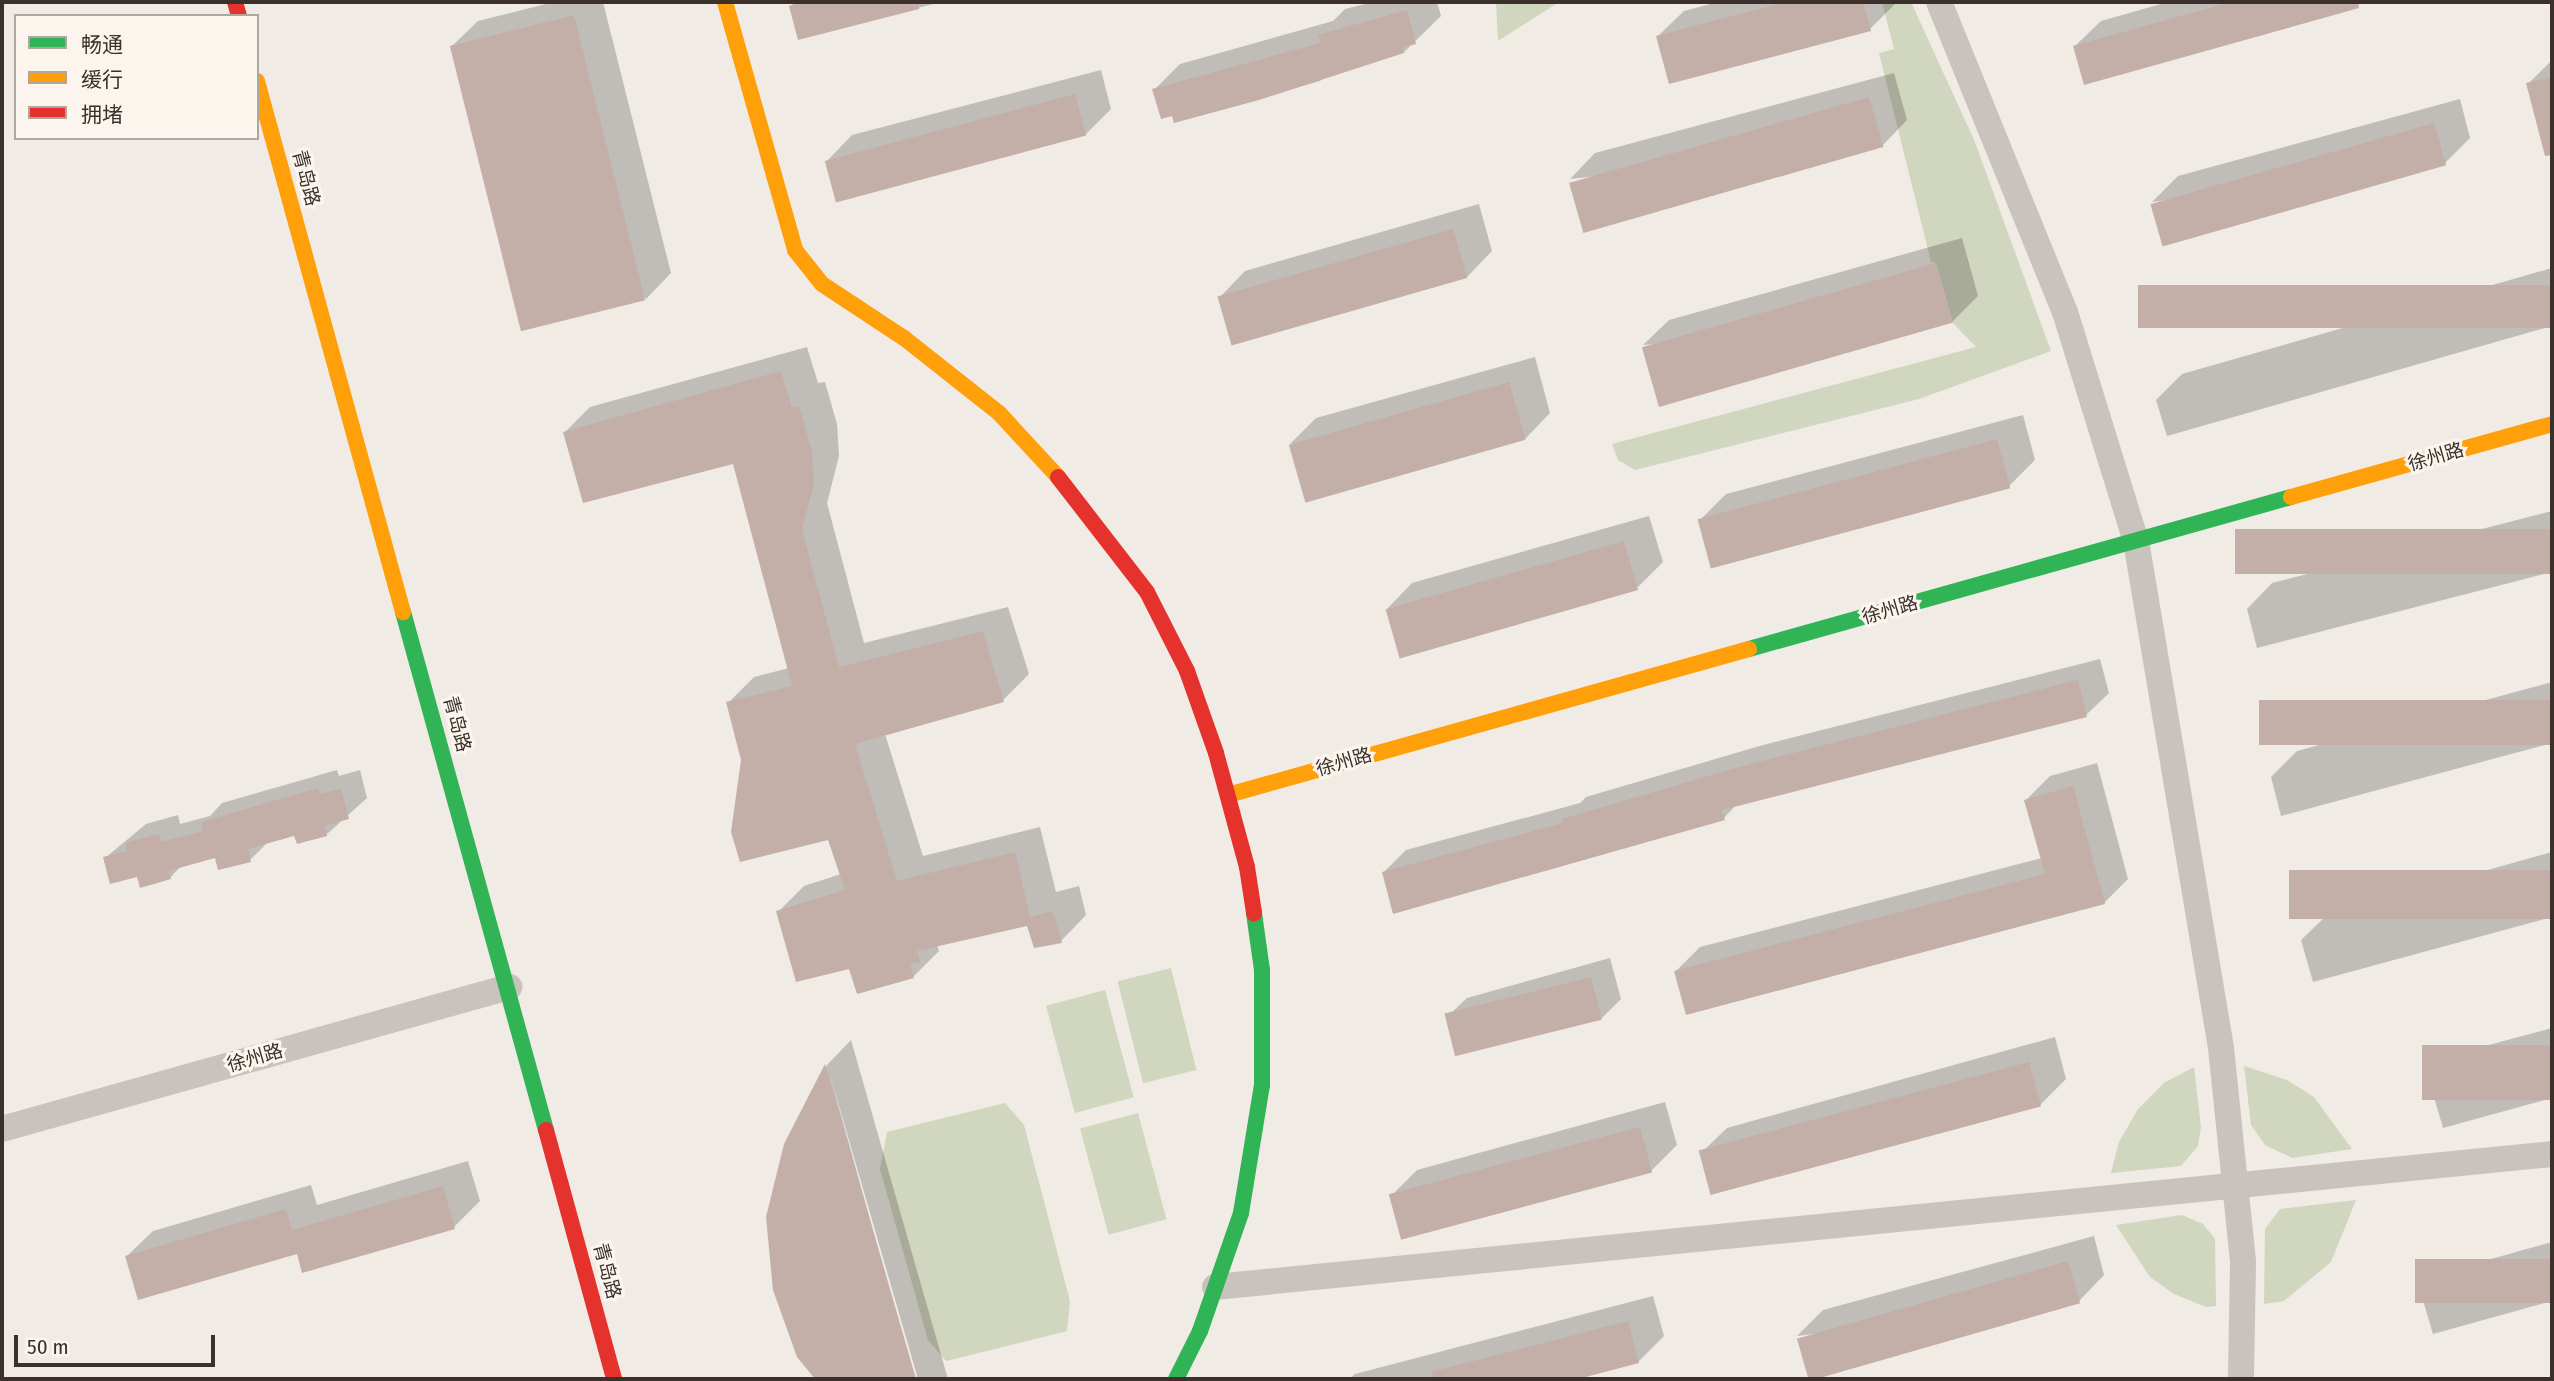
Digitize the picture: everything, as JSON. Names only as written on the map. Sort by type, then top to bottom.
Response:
[{"type":"street","points":[[725,2],[795,250],[822,284],[904,338],[999,413],[1070,490],[1147,592],[1187,671],[1228,795],[1247,867],[1262,970],[1262,1085],[1241,1213],[1215,1287],[1176,1379]]},
{"type":"street","points":[[1939,2],[2065,312],[2136,541],[2195,869],[2221,1048],[2243,1262],[2241,1379]]},
{"type":"street","name":"青岛路","points":[[259,88],[509,987],[614,1379]]},
{"type":"street","name":"徐州路","points":[[1228,795],[2552,424]]},
{"type":"street","name":"徐州路","points":[[2,1129],[509,987]]},
{"type":"street","points":[[1215,1287],[2552,1154]]},
{"type":"green space","points":[[1496,2],[1559,2],[1498,41]]},
{"type":"green space","points":[[1882,2],[1911,2],[1975,142],[2051,351],[1919,399],[1635,470],[1618,460],[1612,444],[1976,347],[1953,323],[1936,263],[1931,262],[1879,53],[1894,49]]},
{"type":"green space","points":[[1171,968],[1196,1070],[1143,1083],[1118,981]]},
{"type":"green space","points":[[1105,990],[1134,1097],[1075,1113],[1046,1006]]},
{"type":"green space","points":[[2244,1066],[2287,1080],[2314,1097],[2352,1149],[2292,1158],[2265,1145],[2251,1125]]},
{"type":"green space","points":[[2194,1067],[2201,1127],[2198,1146],[2181,1166],[2111,1173],[2119,1142],[2138,1109],[2164,1083]]},
{"type":"green space","points":[[1005,1103],[1024,1125],[1070,1301],[1067,1331],[946,1361],[928,1340],[880,1169],[887,1132]]},
{"type":"green space","points":[[1138,1113],[1166,1219],[1109,1235],[1080,1129]]},
{"type":"green space","points":[[2356,1200],[2331,1262],[2284,1301],[2264,1304],[2265,1229],[2280,1209]]},
{"type":"green space","points":[[2182,1215],[2203,1224],[2215,1239],[2216,1306],[2206,1307],[2174,1294],[2150,1277],[2116,1225]]},
{"type":"building","points":[[805,2],[918,2],[919,9],[798,40],[789,6]]},
{"type":"building","points":[[1786,2],[1863,2],[1871,31],[1669,84],[1656,36]]},
{"type":"building","points":[[2231,2],[2358,2],[2359,8],[2084,85],[2073,46]]},
{"type":"building","points":[[1407,10],[1416,44],[1403,47],[1404,53],[1259,100],[1174,123],[1172,116],[1161,119],[1152,89],[1320,43],[1318,35]]},
{"type":"building","points":[[574,15],[645,300],[521,331],[450,46]]},
{"type":"building","points":[[2552,77],[2552,155],[2545,156],[2526,83]]},
{"type":"building","points":[[1075,94],[1086,136],[836,203],[825,161]]},
{"type":"building","points":[[1869,97],[1883,147],[1583,233],[1569,183]]},
{"type":"building","points":[[2434,123],[2446,165],[2163,247],[2150,204]]},
{"type":"building","points":[[1453,229],[1467,278],[1232,346],[1217,297]]},
{"type":"building","points":[[1936,263],[1953,323],[1659,407],[1642,347]]},
{"type":"building","points":[[2138,285],[2552,285],[2552,328],[2138,328]]},
{"type":"building","points":[[781,371],[792,408],[799,406],[812,451],[814,483],[802,530],[839,667],[983,631],[1004,702],[855,744],[897,881],[1015,852],[1030,917],[1053,911],[1062,943],[1034,948],[1027,926],[917,951],[920,962],[910,964],[914,978],[857,994],[849,969],[796,982],[776,911],[845,890],[828,840],[740,862],[731,832],[741,760],[726,702],[792,686],[733,464],[583,503],[563,432]]},
{"type":"building","points":[[1509,382],[1526,440],[1305,503],[1289,445]]},
{"type":"building","points":[[1997,439],[2010,488],[1711,568],[1698,519]]},
{"type":"building","points":[[2235,529],[2552,529],[2552,574],[2235,574]]},
{"type":"building","points":[[1624,541],[1638,590],[1400,658],[1386,609]]},
{"type":"building","points":[[2078,680],[2087,717],[1722,810],[1725,820],[1393,914],[1382,872],[1563,823],[1562,819],[1739,767]]},
{"type":"building","points":[[2259,700],[2552,700],[2552,745],[2259,745]]},
{"type":"building","points":[[2073,786],[2105,904],[1686,1015],[1674,971],[2045,874],[2024,800]]},
{"type":"building","points":[[318,788],[320,794],[341,789],[349,819],[324,826],[327,836],[297,844],[294,836],[248,849],[251,862],[218,870],[215,858],[168,871],[171,879],[140,888],[137,877],[110,884],[103,857],[127,851],[125,843],[159,834],[161,842],[203,831],[201,822]]},
{"type":"building","points":[[2289,870],[2552,870],[2552,919],[2289,919]]},
{"type":"building","points":[[1591,977],[1602,1020],[1455,1056],[1444,1014]]},
{"type":"building","points":[[2422,1045],[2552,1045],[2552,1100],[2422,1100]]},
{"type":"building","points":[[2029,1062],[2041,1106],[1711,1195],[1699,1151]]},
{"type":"building","points":[[825,1064],[916,1379],[815,1379],[797,1357],[773,1290],[766,1217],[784,1144]]},
{"type":"building","points":[[1640,1127],[1652,1172],[1401,1240],[1389,1194]]},
{"type":"building","points":[[443,1186],[455,1229],[302,1273],[297,1254],[138,1300],[125,1256],[286,1209],[292,1230]]},
{"type":"building","points":[[2415,1259],[2552,1259],[2552,1303],[2415,1303]]},
{"type":"building","points":[[2068,1261],[2080,1303],[1816,1379],[1808,1379],[1797,1339]]},
{"type":"building","points":[[1628,1321],[1639,1363],[1578,1379],[1432,1379],[1431,1372]]},
{"type":"traffic: fast","points":[[1749,649],[2291,497]]},
{"type":"traffic: fast","points":[[403,612],[546,1130]]},
{"type":"traffic: fast","points":[[1176,1379],[1200,1331],[1241,1213],[1262,1085],[1262,970],[1254,913]]},
{"type":"traffic: slow","points":[[725,2],[795,250],[822,284],[904,338],[999,413],[1058,477]]},
{"type":"traffic: slow","points":[[259,88],[403,612]]},
{"type":"traffic: slow","points":[[2291,497],[2552,424]]},
{"type":"traffic: slow","points":[[1228,795],[1749,649]]},
{"type":"traffic: jam","points":[[235,2],[238,14]]},
{"type":"traffic: jam","points":[[1058,477],[1147,592],[1187,671],[1216,753],[1247,867],[1254,913]]},
{"type":"traffic: jam","points":[[546,1130],[614,1379]]}]
